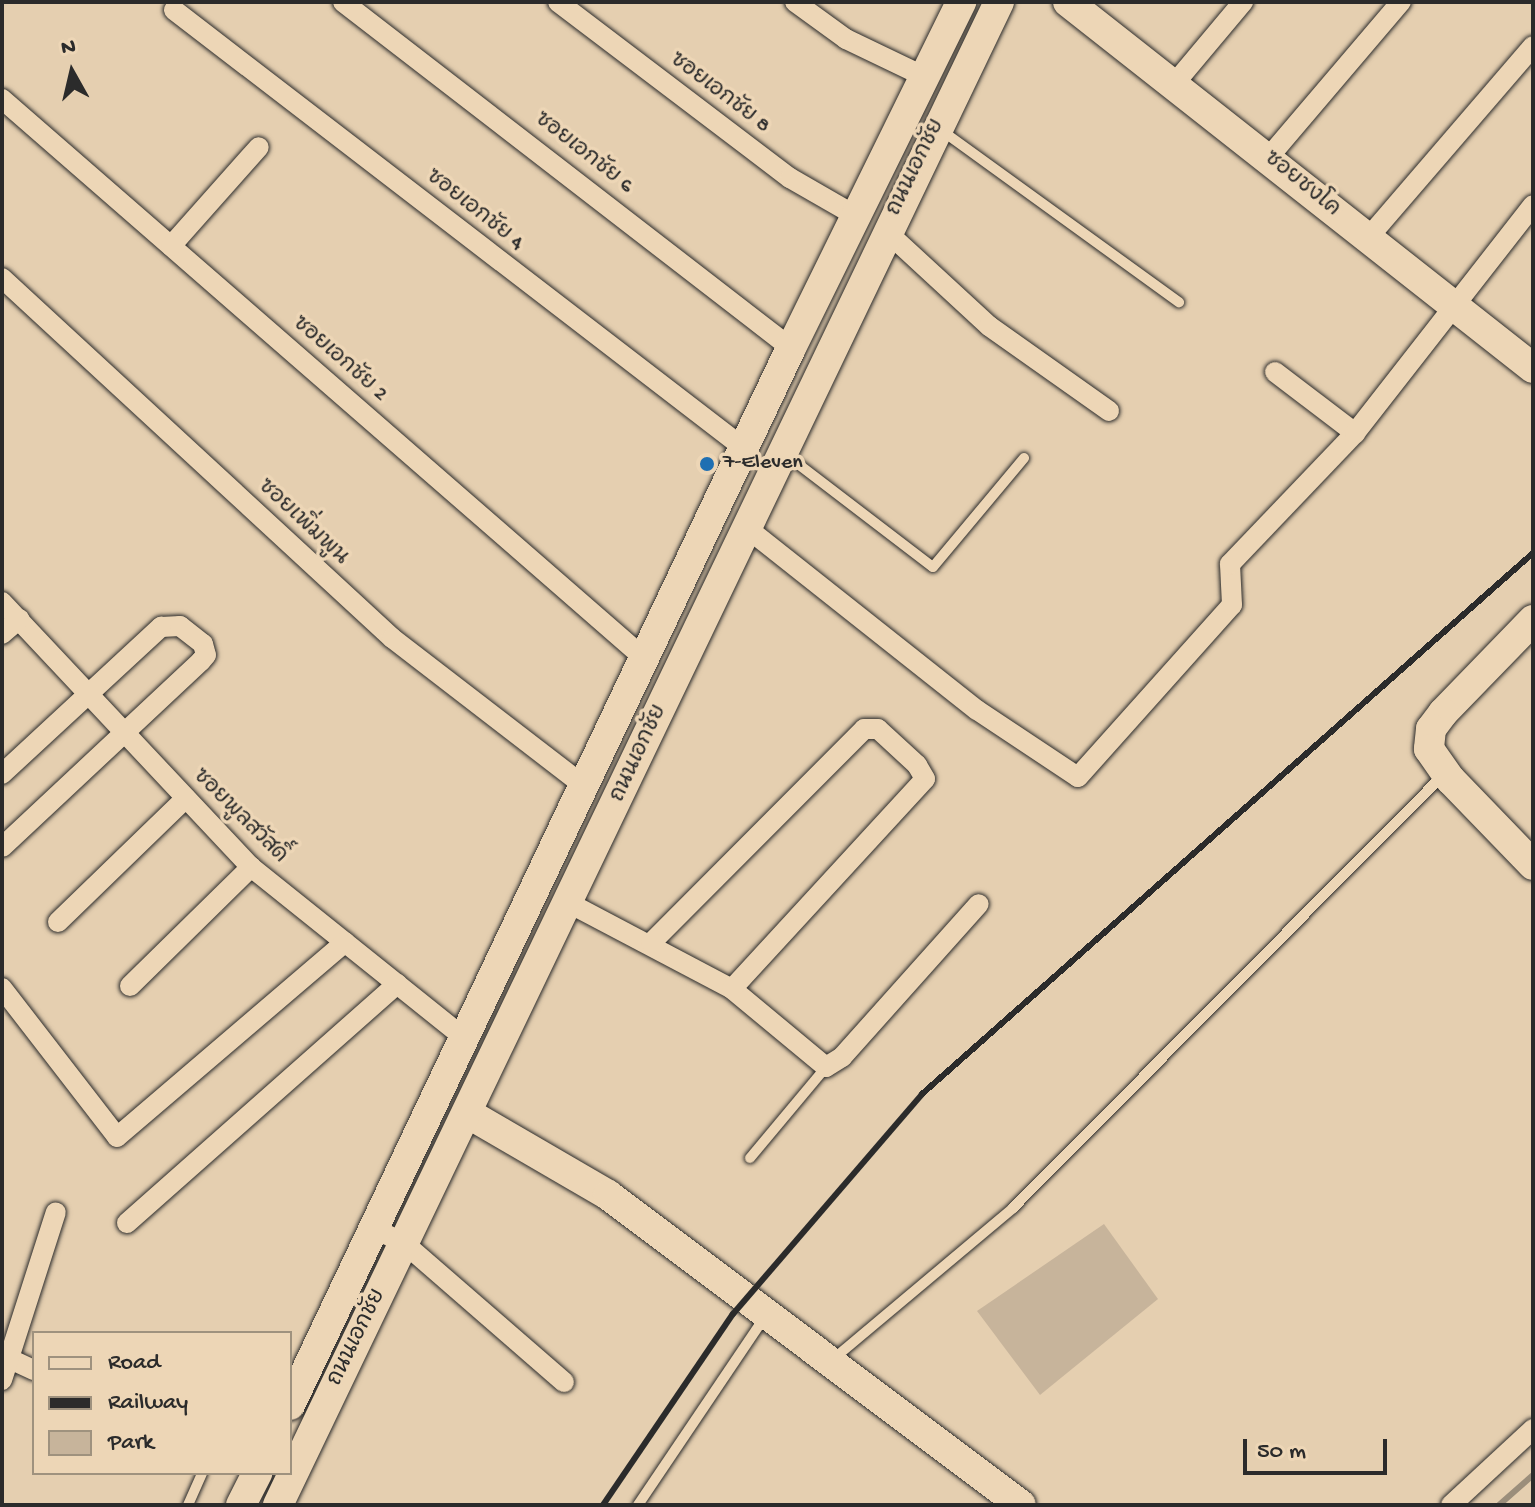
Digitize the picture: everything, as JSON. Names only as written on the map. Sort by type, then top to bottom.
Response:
[{"type":"main road","name":"ถนนเอกชัย","points":[[292,1401],[791,348],[961,2]]},
{"type":"main road","name":"ถนนเอกชัย","points":[[278,1505],[469,1114],[886,231],[999,2]]},
{"type":"main road","name":"ซอยชงโค","points":[[1068,2],[1175,83],[1533,368]]},
{"type":"main road","points":[[1533,620],[1431,729],[1429,749],[1446,773],[1533,865]]},
{"type":"main road","points":[[469,1114],[608,1195],[1021,1505]]},
{"type":"main road","points":[[241,1505],[256,1475]]},
{"type":"street","name":"ซอยเอกชัย 6","points":[[343,2],[791,348]]},
{"type":"street","name":"ซอยเอกชัย 8","points":[[558,2],[790,178],[856,216]]},
{"type":"street","points":[[795,2],[846,39],[923,76]]},
{"type":"street","points":[[1175,83],[1243,2]]},
{"type":"street","points":[[1268,158],[1401,2]]},
{"type":"street","name":"ซอยเอกชัย 4","points":[[174,10],[745,449]]},
{"type":"street","points":[[1368,238],[1533,46]]},
{"type":"street","name":"ซอยเอกชัย 2","points":[[2,99],[644,658]]},
{"type":"street","points":[[171,246],[259,147]]},
{"type":"street","points":[[747,528],[977,710],[1078,777],[1232,605],[1230,564],[1355,433],[1533,205]]},
{"type":"street","points":[[886,231],[989,326],[1109,411]]},
{"type":"street","name":"ซอยเพิ่มพูน","points":[[2,278],[392,638],[584,786]]},
{"type":"street","points":[[1275,372],[1355,433]]},
{"type":"street","name":"ซอยพูลสวัสดิ์","points":[[2,602],[251,867],[466,1039]]},
{"type":"street","points":[[2,634],[19,619]]},
{"type":"street","points":[[2,774],[87,692],[161,627],[180,626],[203,644],[206,655],[201,661],[2,847]]},
{"type":"street","points":[[651,943],[864,729],[878,729],[917,765],[925,779],[732,989]]},
{"type":"street","points":[[58,922],[186,798]]},
{"type":"street","points":[[130,986],[251,867]]},
{"type":"street","points":[[569,903],[651,943],[732,989],[826,1067],[842,1057],[979,904]]},
{"type":"street","points":[[2,988],[117,1137],[345,942]]},
{"type":"street","points":[[127,1223],[397,984]]},
{"type":"street","points":[[2,1380],[56,1212]]},
{"type":"street","points":[[375,1229],[404,1243],[564,1382]]},
{"type":"street","points":[[10,1359],[32,1369]]},
{"type":"street","points":[[1451,1505],[1533,1429]]},
{"type":"lane","points":[[937,127],[1179,302]]},
{"type":"lane","points":[[783,453],[933,567],[1024,458]]},
{"type":"lane","points":[[831,1361],[1013,1208],[1446,773]]},
{"type":"lane","points":[[750,1158],[826,1067]]},
{"type":"lane","points":[[638,1505],[767,1313]]},
{"type":"lane","points":[[188,1505],[201,1475]]},
{"type":"green space","points":[[1104,1224],[1158,1299],[1040,1395],[977,1311]]},
{"type":"waterway","points":[[1499,1505],[1533,1475]]},
{"type":"railway","points":[[603,1505],[733,1314],[922,1094],[1533,553]]},
{"type":"place","name":"7-Eleven","points":[[707,464]]}]
